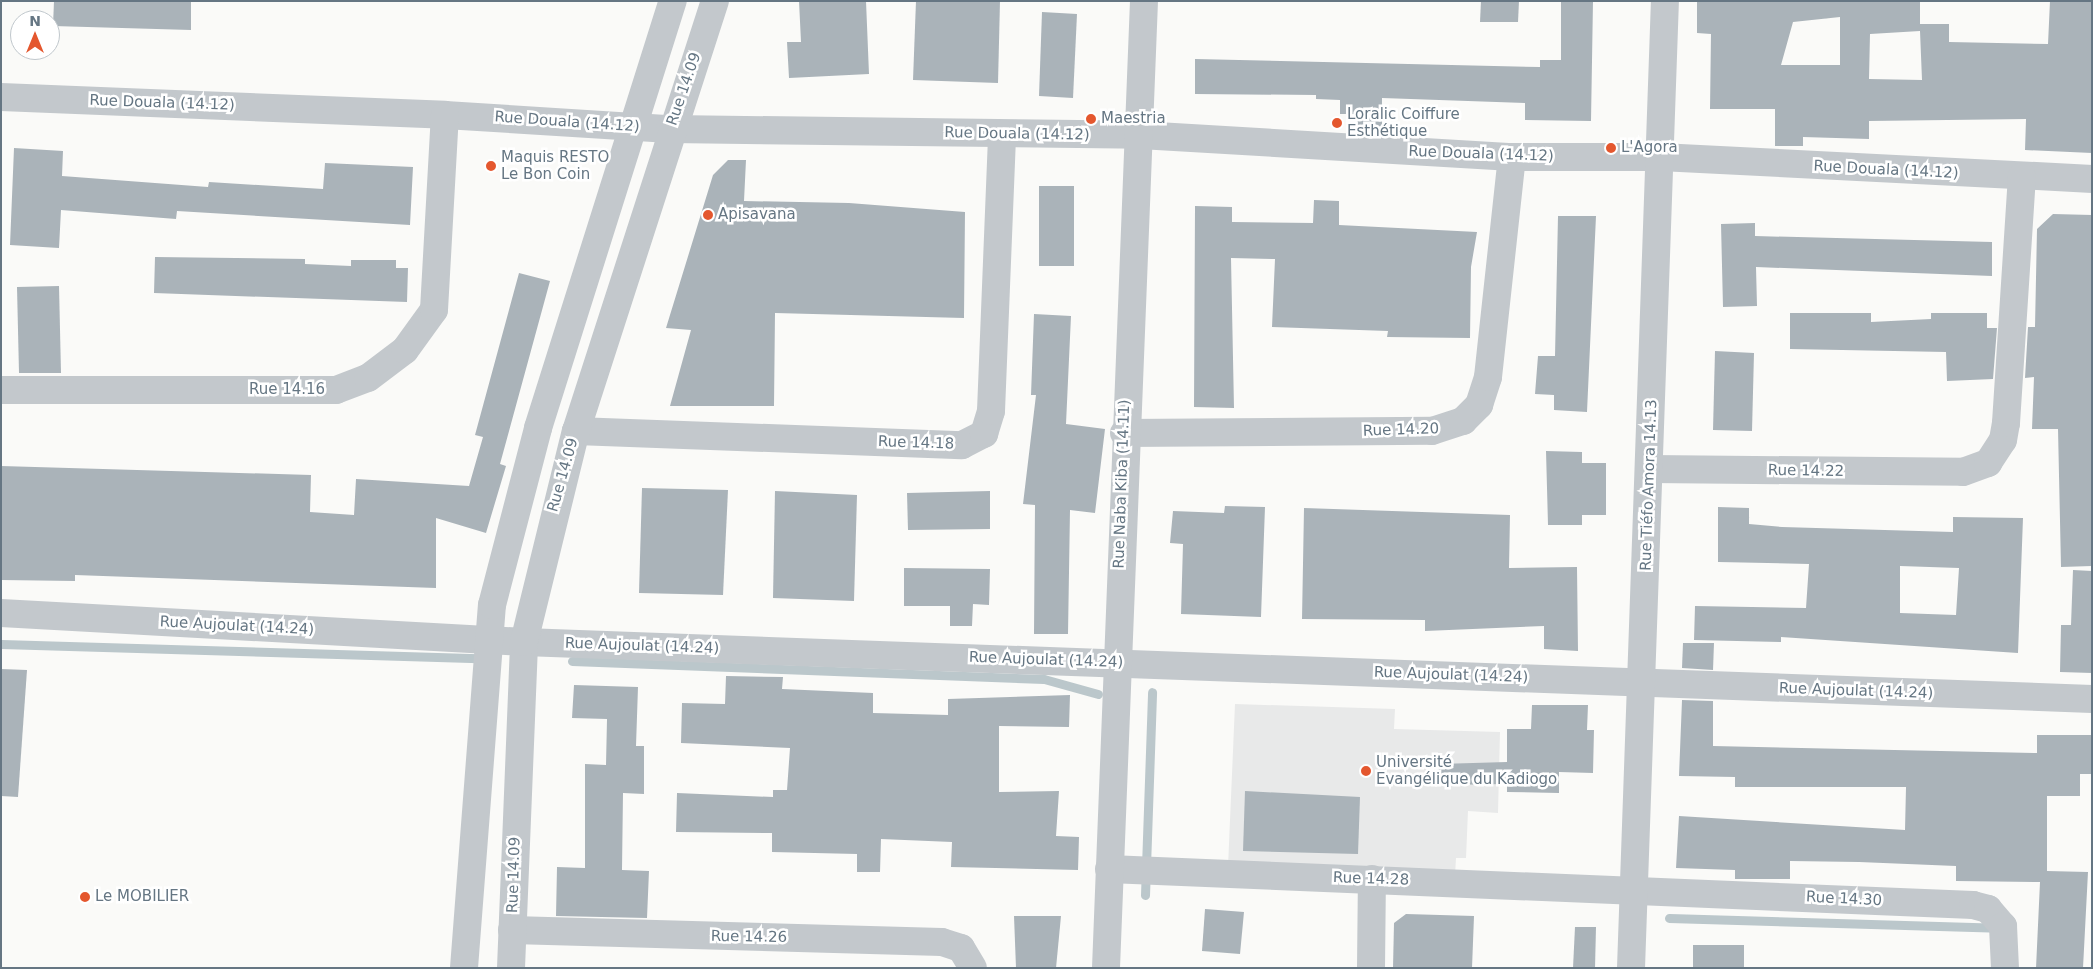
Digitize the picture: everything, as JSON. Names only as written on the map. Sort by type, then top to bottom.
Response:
[{"type":"street","points":[[464,968],[487,639],[538,428],[673,1]]},
{"type":"street","name":"Rue 14.09","points":[[512,968],[524,642],[576,431],[670,129],[715,1]]},
{"type":"street","name":"Rue Naba Kiba (14.11)","points":[[1106,968],[1115,662],[1124,433],[1140,135],[1144,1]]},
{"type":"street","name":"Rue Tiéfo Amora 14.13","points":[[1631,968],[1643,683],[1665,1]]},
{"type":"street","name":"Rue Douala (14.12)","points":[[1,97],[445,114],[670,129],[1140,135],[1512,157],[1660,157],[2022,177],[2092,179]]},
{"type":"street","name":"Rue 14.16","points":[[1,390],[336,390],[368,378],[405,350],[434,310],[445,114]]},
{"type":"street","name":"Rue 14.18","points":[[576,431],[962,445],[984,434],[991,411],[1002,134]]},
{"type":"street","name":"Rue 14.20","points":[[1124,433],[1432,431],[1463,421],[1479,405],[1488,377],[1512,157]]},
{"type":"street","name":"Rue 14.22","points":[[1650,469],[1963,472],[1988,463],[2003,440],[2022,177]]},
{"type":"street","name":"Rue Aujoulat (14.24)","points":[[1,613],[524,642],[2092,699]]},
{"type":"street","name":"Rue 14.28","points":[[1108,869],[1634,888]]},
{"type":"street","points":[[1371,968],[1372,879]]},
{"type":"street","name":"Rue 14.30","points":[[1634,888],[1973,905],[1988,909],[2004,926],[2005,968]]},
{"type":"street","name":"Rue 14.26","points":[[512,930],[942,942],[961,948],[973,968]]},
{"type":"shaded area","name":"Université Evangélique du Kadiogo","points":[[1235,704],[1395,709],[1394,729],[1500,732],[1498,813],[1468,811],[1466,858],[1456,858],[1455,876],[1228,867]]},
{"type":"building","points":[[54,1],[191,1],[191,30],[60,26],[60,10],[54,10]]},
{"type":"building","points":[[799,1],[866,1],[869,74],[789,78],[787,42],[801,42]]},
{"type":"building","points":[[916,1],[1000,1],[998,83],[913,80]]},
{"type":"building","points":[[1481,1],[1519,1],[1518,22],[1480,22]]},
{"type":"building","points":[[1561,1],[1593,1],[1591,121],[1525,120],[1525,103],[1382,98],[1382,128],[1357,128],[1357,114],[1340,114],[1340,100],[1316,99],[1316,95],[1195,94],[1195,59],[1540,67],[1540,60],[1561,60]]},
{"type":"building","points":[[1697,1],[1920,2],[1920,24],[1949,24],[1949,42],[2048,44],[2050,1],[2092,1],[2092,153],[2025,150],[2026,119],[1869,121],[1869,139],[1803,137],[1803,146],[1775,146],[1775,109],[1710,109],[1711,34],[1697,33]],"holes":[[[1840,17],[1840,65],[1781,65],[1793,22]],[[1920,31],[1922,80],[1869,79],[1870,34]]]},
{"type":"building","points":[[1042,12],[1077,14],[1073,98],[1039,96]]},
{"type":"building","points":[[14,148],[63,151],[62,176],[208,187],[209,182],[323,189],[325,163],[413,167],[410,225],[177,211],[176,219],[61,210],[59,248],[10,245]]},
{"type":"building","points":[[728,160],[746,160],[744,201],[849,203],[965,212],[964,318],[775,313],[774,406],[670,406],[691,330],[666,328],[713,175]]},
{"type":"building","points":[[1039,186],[1074,186],[1074,266],[1039,266]]},
{"type":"building","points":[[1314,200],[1339,201],[1339,225],[1477,232],[1471,267],[1470,338],[1387,337],[1388,331],[1272,327],[1275,259],[1231,258],[1234,408],[1194,407],[1195,206],[1232,207],[1232,222],[1313,223]]},
{"type":"building","points":[[2053,214],[2092,215],[2092,566],[2061,567],[2058,429],[2032,429],[2034,377],[2025,378],[2028,327],[2035,327],[2037,229]]},
{"type":"building","points":[[1558,216],[1596,216],[1587,412],[1554,410],[1554,395],[1535,394],[1538,356],[1555,356]]},
{"type":"building","points":[[1755,223],[1755,236],[1992,242],[1992,276],[1756,267],[1757,306],[1723,307],[1721,224]]},
{"type":"building","points":[[155,257],[305,259],[305,264],[351,266],[351,260],[396,260],[396,268],[408,268],[407,302],[154,293]]},
{"type":"building","points":[[519,273],[550,281],[500,464],[506,466],[486,533],[436,518],[436,588],[75,575],[75,581],[1,580],[1,466],[311,475],[310,512],[354,515],[356,479],[469,486],[483,437],[475,435]]},
{"type":"building","points":[[59,286],[61,373],[19,373],[17,287]]},
{"type":"building","points":[[1790,313],[1871,313],[1871,322],[1931,319],[1931,313],[1987,313],[1987,328],[1997,328],[1993,379],[1947,381],[1946,352],[1790,349]]},
{"type":"building","points":[[1034,314],[1071,316],[1066,424],[1105,429],[1095,513],[1070,510],[1068,634],[1034,634],[1035,505],[1023,504],[1036,395],[1031,395]]},
{"type":"building","points":[[1715,351],[1754,353],[1752,431],[1713,430]]},
{"type":"building","points":[[1546,451],[1582,452],[1582,463],[1606,463],[1606,515],[1582,515],[1582,525],[1548,525]]},
{"type":"building","points":[[642,488],[728,490],[723,595],[639,593]]},
{"type":"building","points":[[775,491],[857,495],[854,601],[773,598]]},
{"type":"building","points":[[990,491],[990,529],[908,530],[907,493]]},
{"type":"building","points":[[1225,506],[1265,507],[1261,617],[1181,614],[1183,544],[1170,543],[1173,511],[1224,513]]},
{"type":"building","points":[[1718,507],[1749,508],[1749,524],[1782,527],[1953,532],[1953,517],[2023,518],[2018,653],[1781,637],[1781,642],[1694,640],[1695,606],[1806,608],[1809,564],[1718,562]],"holes":[[[1900,566],[1959,568],[1956,615],[1900,613]]]},
{"type":"building","points":[[1304,508],[1510,515],[1509,568],[1577,567],[1578,651],[1544,649],[1544,626],[1425,631],[1425,620],[1302,619]]},
{"type":"building","points":[[904,568],[990,569],[989,605],[973,604],[972,626],[950,626],[950,606],[904,606]]},
{"type":"building","points":[[2073,570],[2092,571],[2092,673],[2060,672],[2061,625],[2071,625]]},
{"type":"building","points":[[1683,643],[1714,643],[1713,670],[1682,668]]},
{"type":"building","points":[[1,669],[27,670],[18,797],[1,796]]},
{"type":"building","points":[[726,676],[783,677],[782,689],[873,693],[873,713],[948,715],[948,699],[1070,695],[1069,727],[999,726],[999,792],[1059,791],[1056,836],[1079,837],[1078,870],[951,867],[952,842],[881,839],[880,872],[857,872],[857,854],[772,852],[772,833],[676,832],[677,793],[773,797],[773,790],[787,790],[790,748],[681,743],[682,703],[725,704]]},
{"type":"building","points":[[574,685],[638,687],[636,746],[644,746],[644,794],[623,793],[622,870],[649,871],[647,918],[556,916],[557,867],[585,868],[585,764],[606,765],[607,719],[572,718]]},
{"type":"building","points":[[1682,700],[1713,701],[1713,746],[2037,753],[2037,735],[2092,735],[2092,774],[2080,774],[2080,796],[2047,796],[2047,871],[2088,872],[2083,968],[2036,968],[2040,882],[1956,881],[1956,866],[1859,862],[1790,861],[1790,879],[1735,879],[1735,870],[1676,868],[1679,816],[1905,830],[1906,787],[1735,787],[1735,777],[1679,776]]},
{"type":"building","points":[[1532,705],[1588,705],[1587,730],[1594,730],[1593,773],[1559,772],[1559,793],[1507,792],[1507,784],[1439,785],[1439,764],[1507,762],[1507,729],[1531,729]]},
{"type":"building","points":[[1245,791],[1360,797],[1358,854],[1243,851]]},
{"type":"building","points":[[1205,909],[1244,912],[1240,954],[1202,951]]},
{"type":"building","points":[[1406,914],[1474,916],[1472,968],[1393,968],[1394,923]]},
{"type":"building","points":[[1014,916],[1061,916],[1056,968],[1016,968]]},
{"type":"building","points":[[1575,927],[1596,927],[1595,968],[1573,968]]},
{"type":"building","points":[[1693,945],[1744,945],[1744,968],[1693,968]]},
{"type":"waterway","points":[[1,644],[479,658]]},
{"type":"waterway","points":[[572,661],[1044,679],[1098,694]]},
{"type":"waterway","points":[[1145,895],[1152,692]]},
{"type":"waterway","points":[[1669,918],[1998,928]]},
{"type":"place","name":"Maestria","points":[[1091,119]]},
{"type":"place","name":"Loralic Coiffure Esthétique","points":[[1337,123]]},
{"type":"place","name":"L'Agora","points":[[1611,148]]},
{"type":"place","name":"Maquis RESTO Le Bon Coin","points":[[491,166]]},
{"type":"place","name":"Apisavana","points":[[708,215]]},
{"type":"place","name":"Université Evangélique du Kadiogo","points":[[1366,771]]},
{"type":"place","name":"Le MOBILIER","points":[[85,897]]}]
